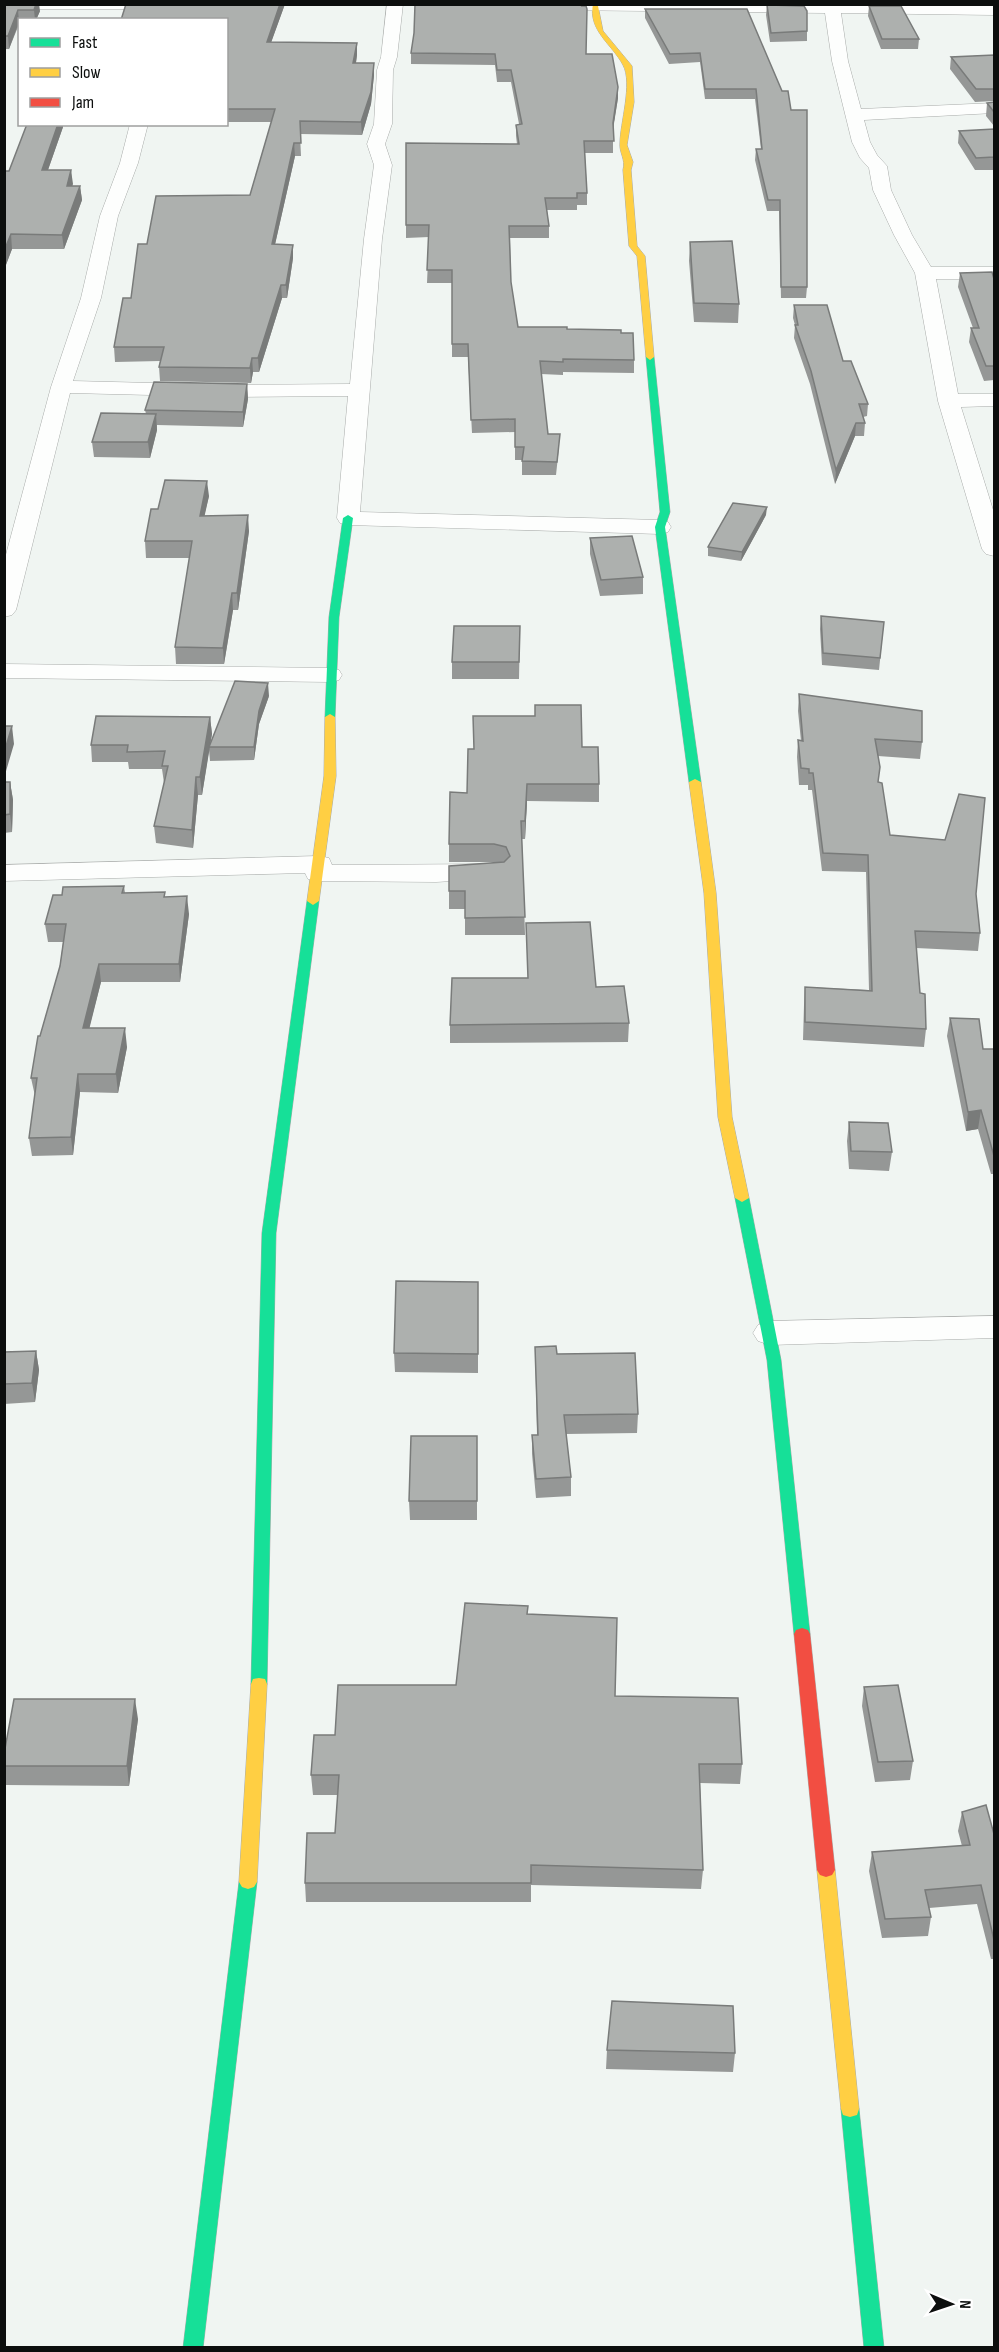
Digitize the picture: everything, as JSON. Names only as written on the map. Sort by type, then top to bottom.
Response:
[{"type":"street","points":[[39,4],[159,13],[238,4]]},
{"type":"street","points":[[193,2348],[247,1900],[258,1707],[269,1233],[330,776],[330,675],[338,570],[348,518],[372,239],[383,165],[376,144],[383,124],[385,70],[394,4]]},
{"type":"street","points":[[468,4],[833,10],[912,7],[994,10]]},
{"type":"street","points":[[595,6],[600,31],[628,66],[630,102],[623,145],[629,162],[627,170],[633,246],[641,256],[654,376],[665,512],[660,527],[710,893],[725,1117],[770,1333],[874,2348]]},
{"type":"street","points":[[833,10],[840,61],[861,142],[869,158],[878,166],[882,190],[925,273],[949,401],[994,549]]},
{"type":"street","points":[[853,115],[994,108]]},
{"type":"street","points":[[6,600],[61,387],[91,298],[108,216],[129,163],[138,126]]},
{"type":"street","points":[[925,273],[994,273]]},
{"type":"street","points":[[61,387],[232,391],[358,390]]},
{"type":"street","points":[[949,401],[994,400]]},
{"type":"street","points":[[348,518],[660,527]]},
{"type":"street","points":[[4,671],[330,675]]},
{"type":"street","points":[[4,873],[319,868],[494,872]]},
{"type":"street","points":[[770,1333],[994,1327]]},
{"type":"building","points":[[4,4],[36,4],[34,10],[18,10],[8,36],[4,36]]},
{"type":"building","points":[[126,4],[280,4],[267,42],[357,43],[353,63],[374,63],[371,92],[361,122],[300,121],[301,143],[294,143],[272,244],[293,245],[286,285],[281,285],[258,358],[252,358],[250,368],[159,367],[164,347],[114,347],[123,298],[131,298],[138,244],[147,244],[156,196],[250,195],[275,109],[228,109],[228,18],[122,18]]},
{"type":"building","points":[[415,4],[583,4],[582,6],[586,6],[587,9],[586,54],[612,54],[618,87],[613,123],[614,141],[584,141],[587,193],[577,193],[577,198],[545,198],[549,226],[509,226],[511,282],[518,327],[567,327],[567,329],[621,330],[621,333],[633,333],[634,360],[540,361],[548,434],[560,434],[557,462],[522,461],[524,447],[515,447],[515,419],[471,420],[468,344],[452,344],[452,270],[427,270],[429,225],[406,225],[406,143],[519,144],[516,125],[522,124],[511,70],[497,70],[495,54],[411,53]]},
{"type":"building","points":[[767,5],[804,6],[807,11],[807,31],[771,33]]},
{"type":"building","points":[[869,6],[901,6],[919,39],[882,39]]},
{"type":"building","points":[[645,9],[747,9],[782,91],[788,91],[791,110],[807,110],[807,287],[781,287],[780,200],[768,200],[756,149],[762,149],[756,89],[705,89],[700,53],[670,54]]},
{"type":"building","points":[[994,55],[994,89],[976,89],[951,57]]},
{"type":"building","points":[[994,102],[994,112],[987,103]]},
{"type":"building","points":[[26,126],[57,126],[42,170],[71,170],[67,186],[80,186],[62,235],[11,234],[4,251],[4,171],[9,171]]},
{"type":"building","points":[[994,129],[994,157],[976,158],[959,131]]},
{"type":"building","points":[[732,241],[739,304],[694,303],[690,242]]},
{"type":"building","points":[[992,272],[994,279],[994,366],[986,366],[971,328],[979,328],[960,273]]},
{"type":"building","points":[[794,305],[827,305],[843,361],[851,361],[868,404],[859,404],[865,423],[856,423],[836,470],[811,371],[795,325],[798,325]]},
{"type":"building","points":[[154,382],[247,384],[243,412],[145,410]]},
{"type":"building","points":[[101,413],[156,414],[148,442],[92,442]]},
{"type":"building","points":[[165,480],[207,481],[200,516],[248,515],[237,593],[232,593],[223,648],[175,647],[192,541],[145,541],[151,509],[158,509]]},
{"type":"building","points":[[733,503],[767,507],[742,552],[708,547]]},
{"type":"building","points":[[632,536],[643,577],[601,580],[590,538]]},
{"type":"building","points":[[821,616],[884,622],[880,658],[823,653]]},
{"type":"building","points":[[454,626],[520,626],[519,662],[452,662]]},
{"type":"building","points":[[235,681],[268,683],[259,711],[254,747],[209,747]]},
{"type":"building","points":[[799,694],[922,711],[922,742],[875,739],[880,767],[878,782],[882,783],[890,835],[945,840],[959,794],[985,798],[976,894],[980,933],[915,931],[920,993],[925,994],[926,1029],[805,1022],[805,987],[872,991],[868,855],[823,853],[813,773],[809,773],[809,769],[801,768],[798,740],[803,741]]},
{"type":"building","points":[[535,705],[581,705],[582,747],[598,747],[599,784],[527,784],[525,821],[521,821],[525,917],[465,918],[465,891],[449,891],[449,866],[504,862],[510,856],[506,847],[494,844],[449,844],[450,792],[467,793],[468,749],[474,749],[473,716],[535,716]]},
{"type":"building","points":[[96,716],[210,717],[200,777],[196,777],[192,830],[154,826],[168,766],[162,766],[165,751],[127,752],[128,745],[91,745]]},
{"type":"building","points":[[4,726],[12,726],[4,753]]},
{"type":"building","points":[[4,782],[10,782],[10,814],[4,815]]},
{"type":"building","points":[[124,886],[122,893],[165,892],[164,897],[187,896],[179,964],[99,964],[83,1028],[125,1028],[116,1074],[78,1074],[71,1137],[29,1138],[37,1078],[31,1078],[38,1036],[40,1036],[60,966],[66,924],[45,924],[53,895],[62,895],[63,887]]},
{"type":"building","points":[[590,922],[596,987],[624,986],[629,1023],[450,1025],[452,978],[528,978],[526,923]]},
{"type":"building","points":[[950,1018],[979,1019],[983,1049],[994,1049],[994,1156],[981,1110],[968,1112]]},
{"type":"building","points":[[849,1122],[888,1123],[892,1152],[851,1151]]},
{"type":"building","points":[[396,1281],[478,1282],[478,1354],[394,1353]]},
{"type":"building","points":[[556,1346],[557,1354],[635,1353],[638,1414],[564,1415],[571,1477],[536,1479],[532,1435],[538,1435],[535,1347]]},
{"type":"building","points":[[36,1351],[32,1383],[4,1384],[4,1352]]},
{"type":"building","points":[[411,1436],[477,1436],[477,1501],[409,1501]]},
{"type":"building","points":[[465,1603],[528,1606],[527,1614],[617,1618],[615,1696],[738,1698],[742,1764],[699,1764],[703,1870],[531,1865],[531,1883],[305,1883],[307,1833],[335,1833],[339,1775],[311,1775],[314,1735],[335,1735],[338,1685],[456,1685]]},
{"type":"building","points":[[898,1685],[913,1761],[878,1762],[864,1687]]},
{"type":"building","points":[[14,1699],[135,1699],[127,1766],[4,1766]]},
{"type":"building","points":[[986,1805],[994,1834],[994,1940],[981,1885],[925,1890],[931,1917],[885,1919],[872,1852],[970,1845],[962,1812]]},
{"type":"building","points":[[612,2001],[733,2006],[735,2053],[607,2050]]},
{"type":"traffic: fast","points":[[650,357],[665,512],[660,527],[695,782]]},
{"type":"traffic: fast","points":[[330,717],[334,617],[348,518]]},
{"type":"traffic: fast","points":[[259,1684],[269,1233],[313,901]]},
{"type":"traffic: fast","points":[[742,1198],[774,1360],[802,1634]]},
{"type":"traffic: fast","points":[[193,2348],[248,1882]]},
{"type":"traffic: fast","points":[[850,2109],[874,2348]]},
{"type":"traffic: slow","points":[[595,6],[600,31],[628,66],[630,102],[623,145],[629,162],[627,170],[633,246],[641,256],[650,357]]},
{"type":"traffic: slow","points":[[313,901],[330,776],[330,717]]},
{"type":"traffic: slow","points":[[695,782],[710,893],[725,1117],[742,1198]]},
{"type":"traffic: slow","points":[[248,1882],[259,1684]]},
{"type":"traffic: slow","points":[[826,1870],[850,2109]]},
{"type":"traffic: jam","points":[[802,1634],[826,1870]]}]
